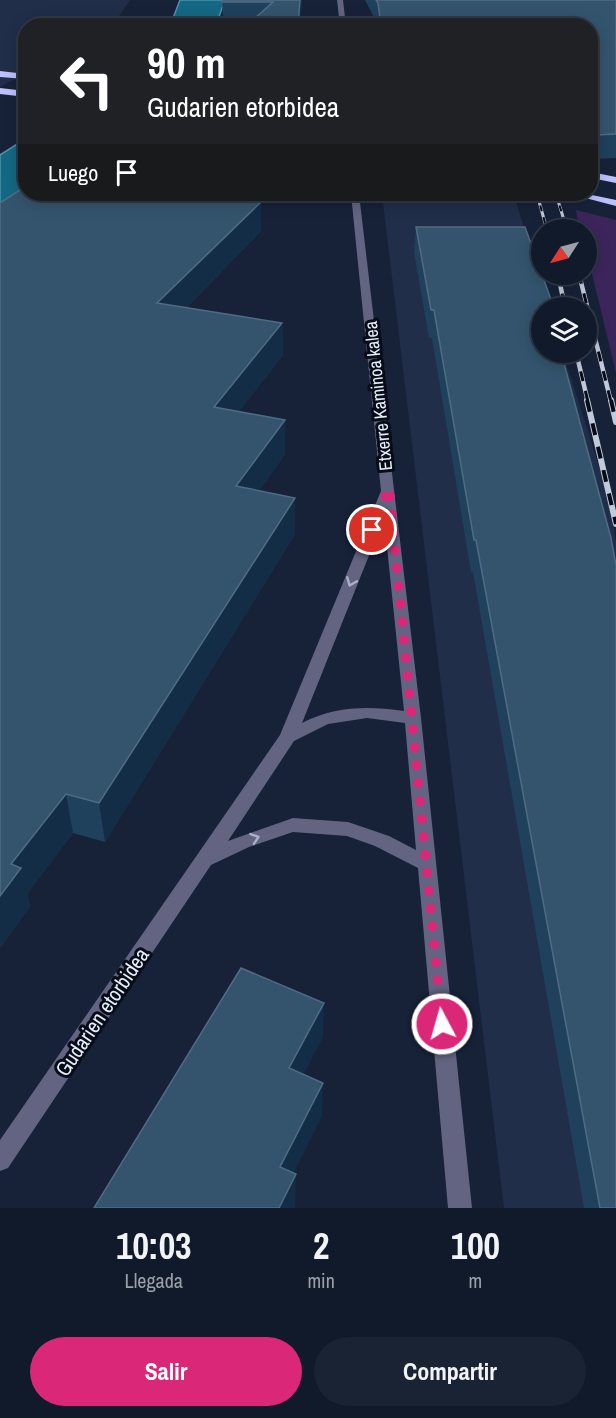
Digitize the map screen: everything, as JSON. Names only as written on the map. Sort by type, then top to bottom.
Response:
[{"type":"highway","points":[[0,74],[18,76]]},
{"type":"highway","points":[[0,91],[18,93]]},
{"type":"highway","points":[[598,176],[616,180]]},
{"type":"highway","points":[[598,199],[616,203]]},
{"type":"street","points":[[340,0],[342,18]]},
{"type":"street","name":"Etxerre Kaminoa kalea","points":[[356,201],[413,718],[460,1208]]},
{"type":"street","name":"Gudarien etorbidea","points":[[0,1160],[82,1043],[201,861],[288,737],[389,488]]},
{"type":"street","name":"Gudarien etorbidea","points":[[288,737],[324,719],[367,712],[413,718]]},
{"type":"street","points":[[201,861],[242,842],[293,825],[348,829],[382,841],[427,864]]},
{"type":"shaded area","points":[[0,0],[130,0],[118,18],[18,18],[18,78],[0,87]]},
{"type":"shaded area","points":[[180,0],[225,0],[219,18],[173,18]]},
{"type":"shaded area","points":[[18,143],[18,200],[0,214],[0,155]]},
{"type":"shaded area","points":[[383,201],[524,201],[516,202],[531,250],[531,285],[542,285],[546,297],[531,297],[531,363],[566,363],[609,498],[616,541],[616,1208],[504,1208]]},
{"type":"shaded area","points":[[576,210],[616,220],[616,373],[595,285],[597,285],[597,219],[577,219]]},
{"type":"building","points":[[222,0],[300,0],[299,18],[255,18],[273,2],[222,2]]},
{"type":"building","points":[[376,0],[616,0],[616,134],[598,135],[598,18],[380,18]]},
{"type":"building","points":[[18,191],[18,201],[261,202],[157,303],[282,323],[214,407],[285,420],[236,486],[295,498],[99,803],[66,794],[11,864],[21,868],[0,896],[0,203]]},
{"type":"building","points":[[416,227],[525,227],[531,244],[531,285],[546,285],[550,297],[531,297],[531,363],[564,363],[611,538],[616,565],[616,1208],[600,1208],[476,540],[474,540],[434,310],[431,310]]},
{"type":"building","points":[[241,968],[324,1003],[289,1068],[323,1083],[280,1167],[296,1174],[279,1208],[94,1208]]},
{"type":"railway","points":[[539,201],[544,219]]},
{"type":"railway","points":[[558,201],[564,219]]},
{"type":"railway","points":[[560,285],[563,297]]},
{"type":"railway","points":[[582,285],[611,402]]},
{"type":"railway","points":[[579,363],[588,402]]},
{"type":"railway","points":[[587,400],[616,524]]},
{"type":"railway","points":[[611,400],[616,422]]},
{"type":"route","points":[[372,530],[389,488],[442,1024]]}]
